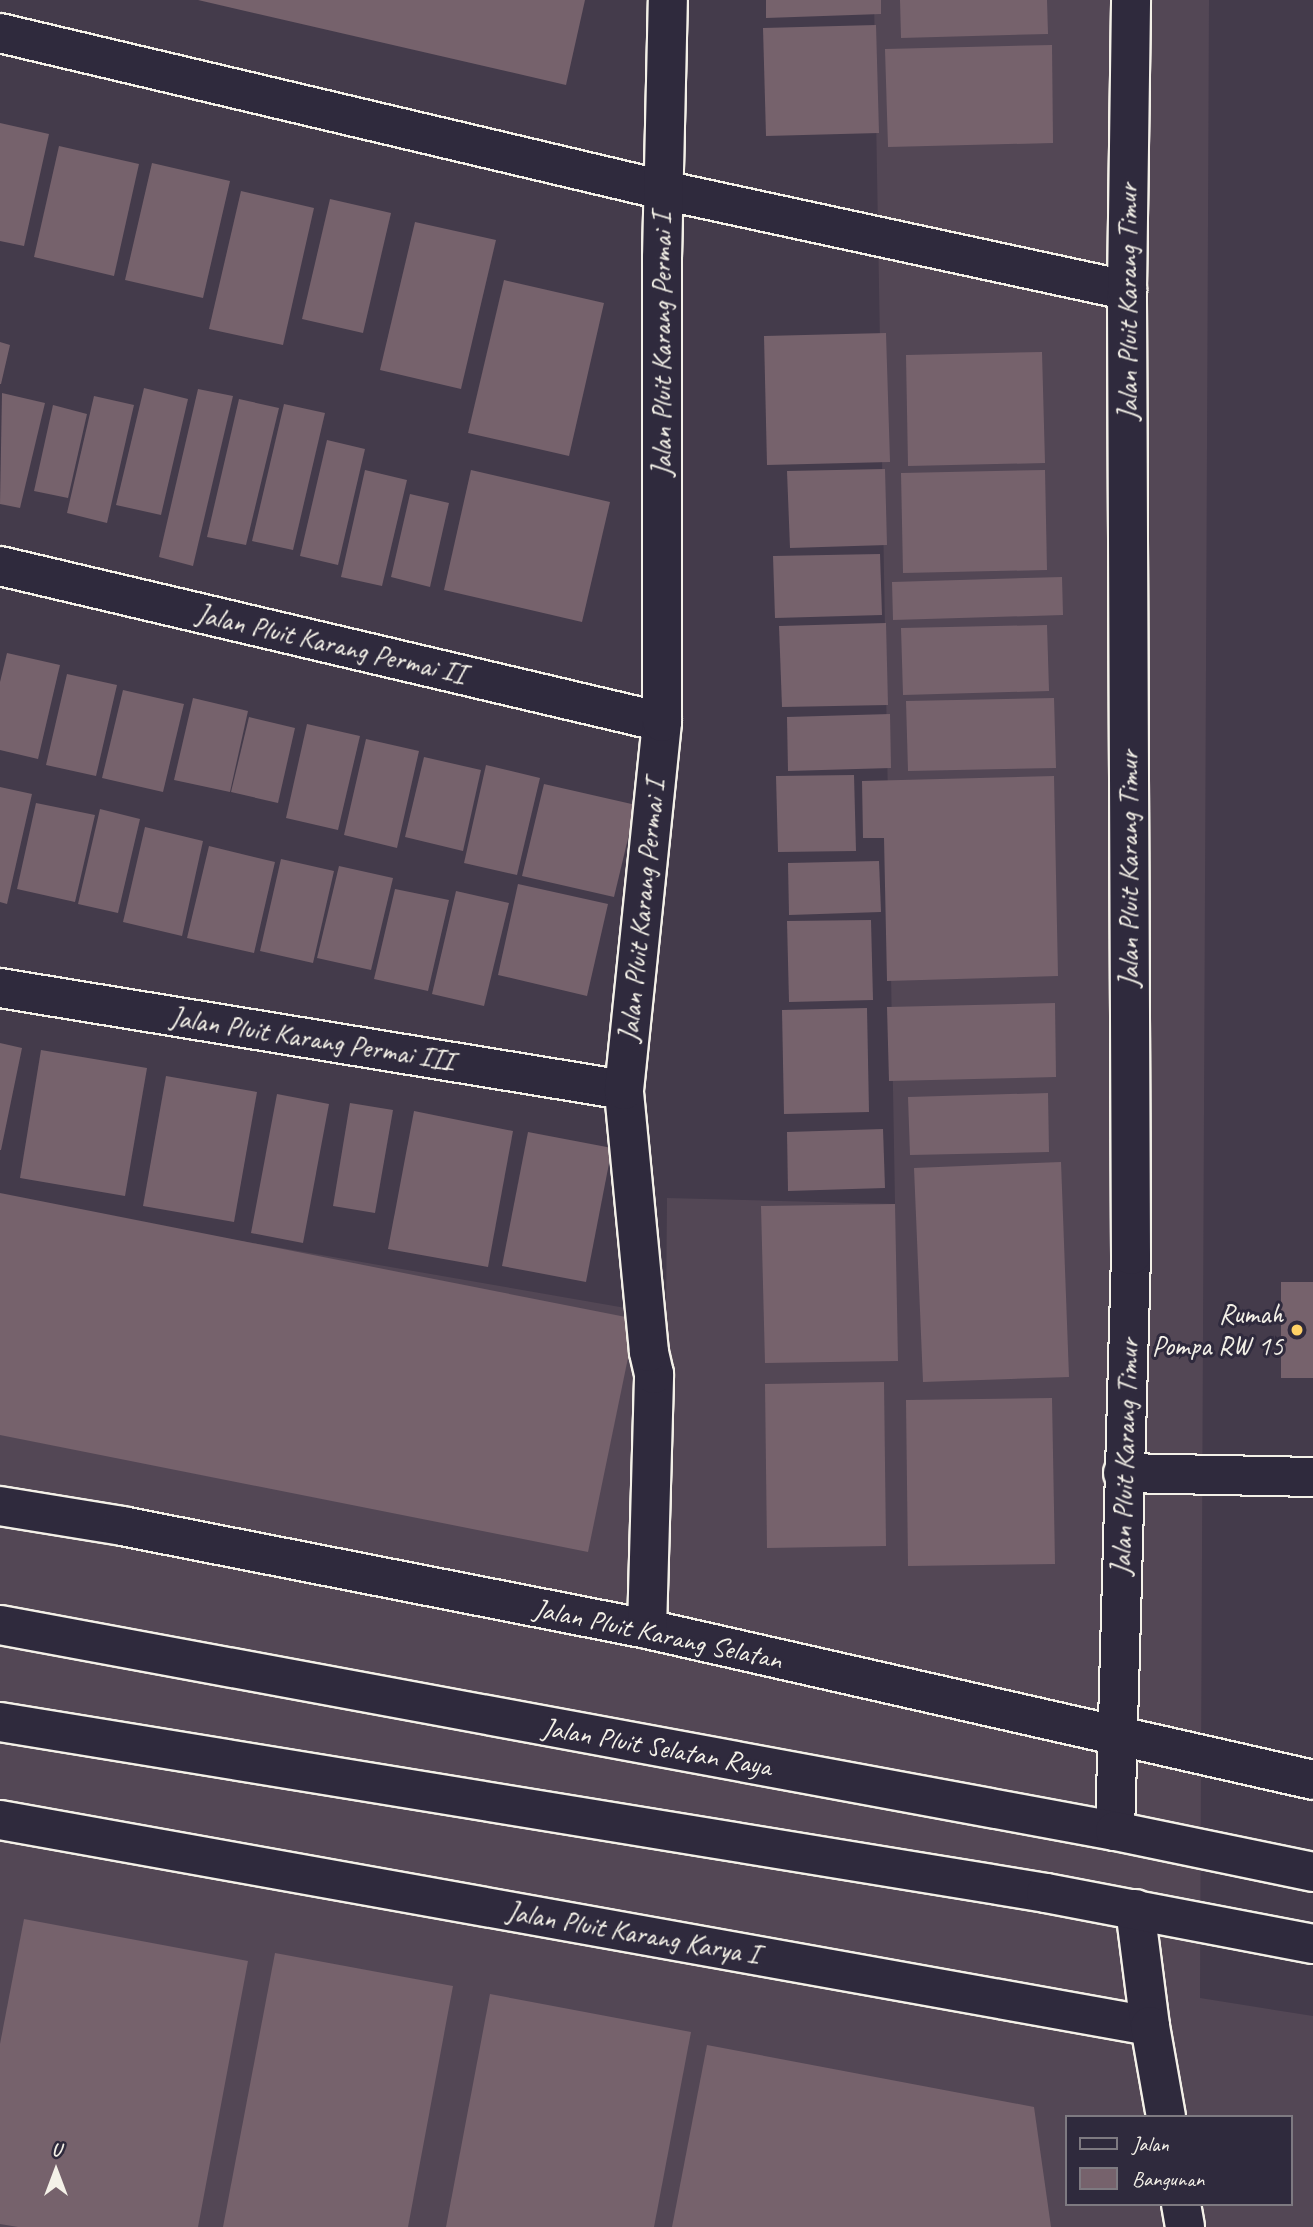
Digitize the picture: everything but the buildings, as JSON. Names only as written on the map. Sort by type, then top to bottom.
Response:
[{"type":"street","name":"Jalan Pluit Karang Permai I","points":[[646,1629],[654,1374],[649,1352],[624,1090],[662,723],[663,190],[668,0]]},
{"type":"street","name":"Jalan Pluit Karang Timur","points":[[1115,1831],[1131,1255],[1127,290],[1131,0]]},
{"type":"street","points":[[0,33],[663,190],[1127,290]]},
{"type":"street","name":"Jalan Pluit Karang Permai II","points":[[0,566],[662,723]]},
{"type":"street","name":"Jalan Pluit Karang Permai III","points":[[0,988],[624,1090]]},
{"type":"street","points":[[1123,1473],[1313,1477]]},
{"type":"street","name":"Jalan Pluit Karang Selatan","points":[[0,1506],[122,1526],[646,1629],[1313,1780]]},
{"type":"street","name":"Jalan Pluit Selatan Raya","points":[[0,1625],[1115,1831],[1313,1872]]},
{"type":"street","points":[[0,1722],[1135,1909],[1313,1944]]},
{"type":"street","name":"Jalan Pluit Karang Karya I","points":[[0,1820],[1150,2026]]},
{"type":"street","points":[[1135,1909],[1150,2026],[1166,2115]]},
{"type":"street","points":[[1181,2206],[1185,2227]]},
{"type":"shaded area","points":[[874,0],[1209,0],[1200,1998],[1313,2016],[1313,2227],[0,2227],[0,1199],[666,1315],[667,1198],[895,1204]]},
{"type":"place","name":"Rumah Pompa RW 15","points":[[1297,1330]]}]
